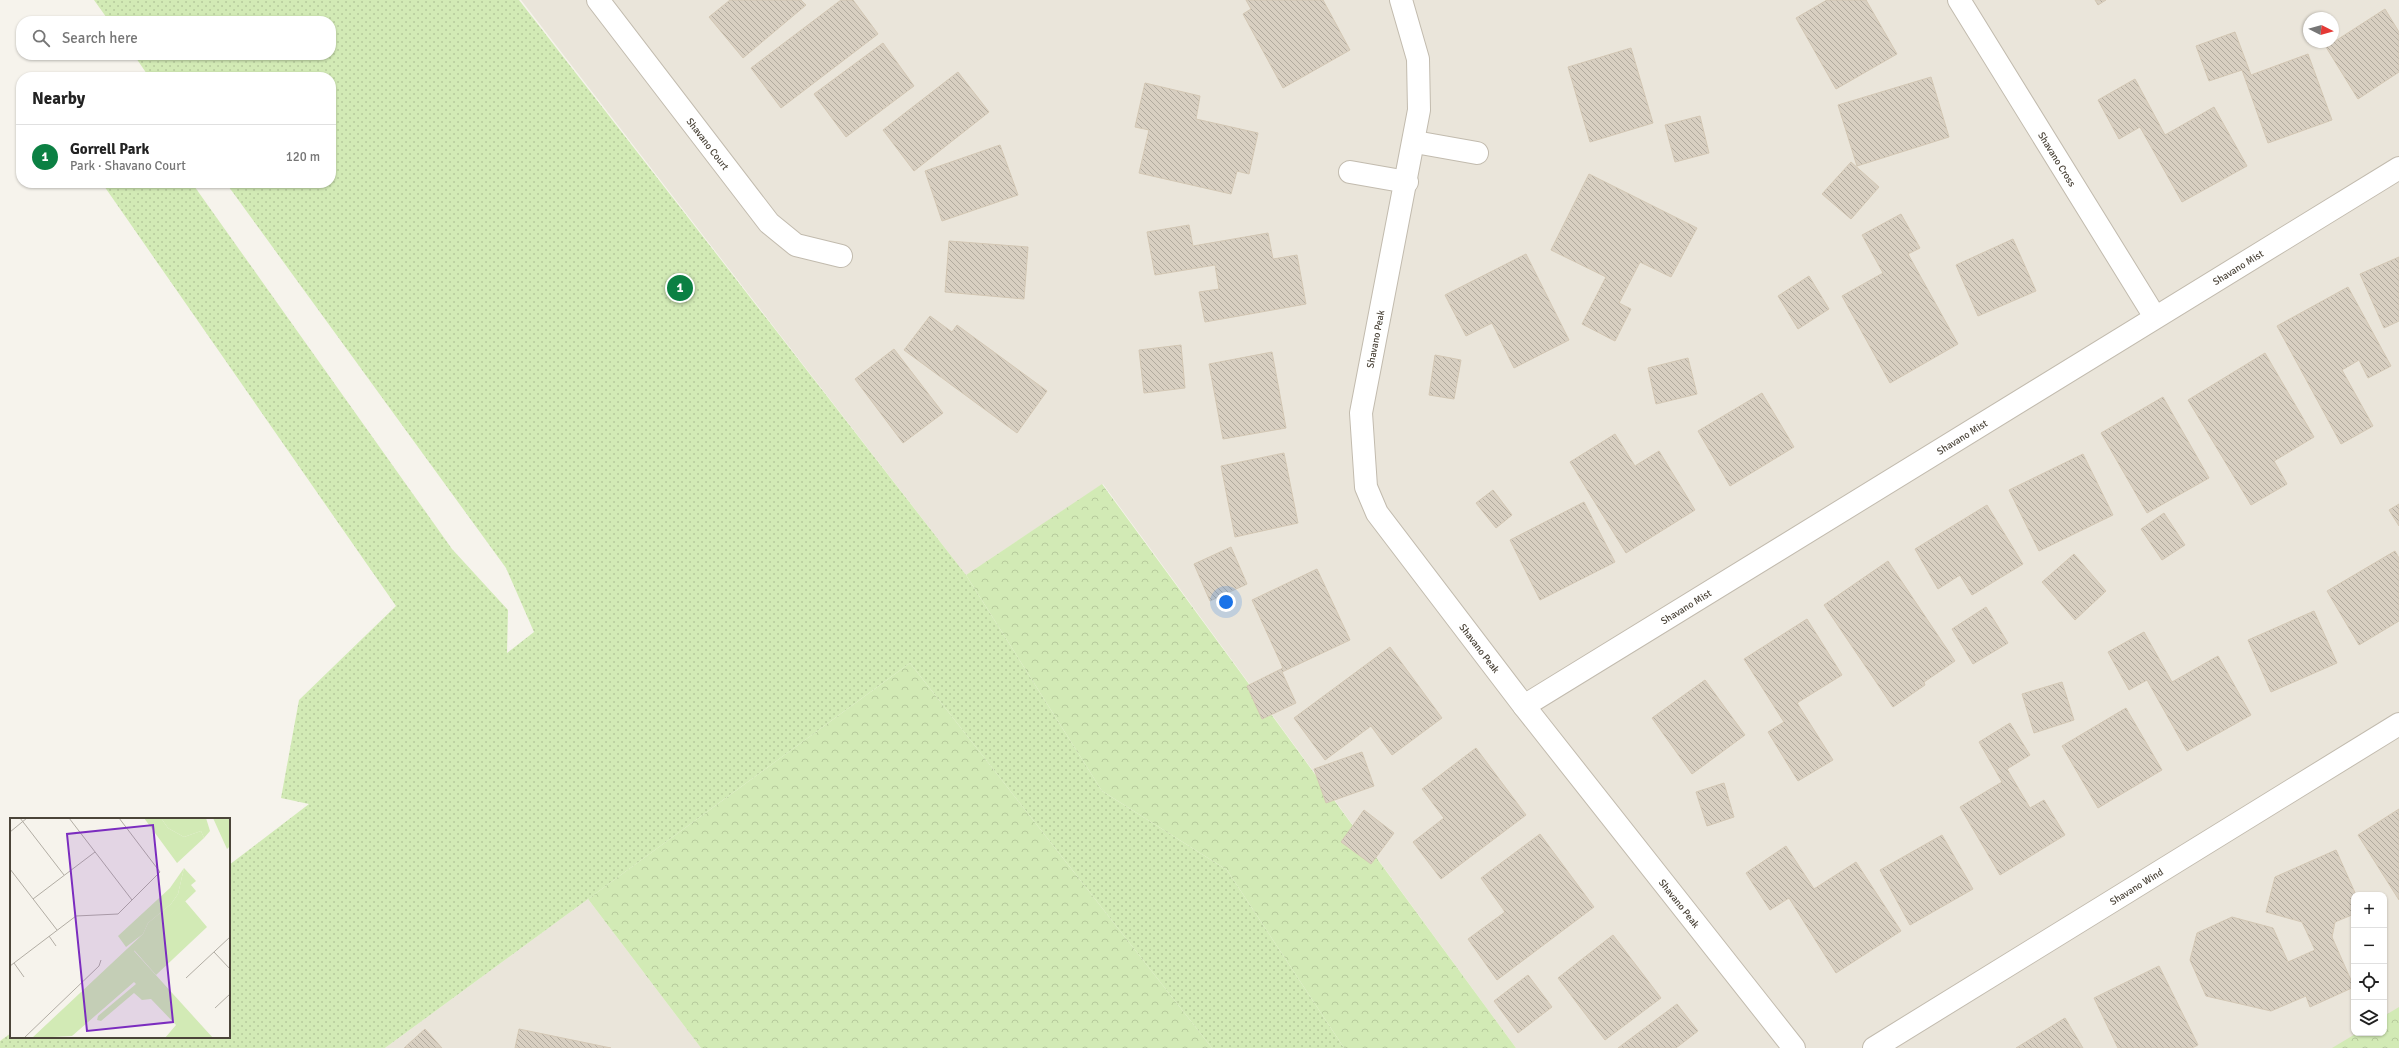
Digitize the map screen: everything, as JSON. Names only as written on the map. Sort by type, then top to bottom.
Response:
[{"type":"street","name":"Shavano Court","points":[[598,0],[769,223],[796,245],[840,256]]},
{"type":"street","name":"Shavano Peak","points":[[1401,0],[1418,59],[1419,110],[1415,142],[1361,413],[1366,487],[1377,513],[1524,706],[1794,1048]]},
{"type":"street","name":"Shavano Cross","points":[[1959,0],[2155,317]]},
{"type":"street","points":[[1415,142],[1477,153]]},
{"type":"street","name":"Shavano Mist","points":[[1524,706],[2399,168]]},
{"type":"street","points":[[1350,172],[1407,182]]},
{"type":"street","name":"Shavano Wind","points":[[1874,1048],[2399,724]]},
{"type":"shaded area","points":[[521,0],[2399,0],[2399,1032],[2372,1048],[1516,1048],[1103,484],[966,575]]},
{"type":"shaded area","points":[[588,899],[701,1048],[385,1048]]},
{"type":"green space","points":[[94,0],[519,0],[966,575],[1102,791],[1227,870],[1344,1048],[1212,1048],[910,663],[385,1048],[0,1048],[0,1041],[10,1034],[10,1038],[230,1038],[230,864],[309,804],[281,798],[299,700],[396,606],[105,188],[196,188],[452,549],[508,610],[507,653],[534,632],[506,568],[230,188],[336,188],[336,72],[146,72],[137,60],[336,60],[336,16],[105,16]]},
{"type":"green space","points":[[1102,484],[1516,1048],[1344,1048],[1227,870],[1102,791],[966,575]]},
{"type":"green space","points":[[910,663],[1212,1048],[701,1048],[588,899]]},
{"type":"green space","points":[[2399,1007],[2399,1048],[2332,1048],[2352,1036],[2387,1036],[2387,1014]]},
{"type":"building","points":[[730,0],[801,0],[806,5],[743,58],[709,17]]},
{"type":"building","points":[[841,0],[853,0],[878,34],[781,108],[751,68]]},
{"type":"building","points":[[1246,0],[1323,0],[1350,50],[1283,88],[1243,14],[1251,9]]},
{"type":"building","points":[[1827,0],[1866,0],[1897,54],[1836,89],[1796,18]]},
{"type":"building","points":[[2095,0],[2106,0],[2098,5]]},
{"type":"building","points":[[2385,9],[2399,32],[2399,72],[2358,99],[2327,48],[2339,48],[2339,39]]},
{"type":"building","points":[[2235,32],[2251,75],[2308,54],[2332,120],[2268,143],[2242,70],[2209,81],[2196,46]]},
{"type":"building","points":[[883,43],[914,86],[846,137],[814,94]]},
{"type":"building","points":[[1631,48],[1653,123],[1590,142],[1568,67]]},
{"type":"building","points":[[958,72],[989,112],[914,171],[883,130]]},
{"type":"building","points":[[1931,77],[1949,137],[1857,166],[1838,105]]},
{"type":"building","points":[[2135,79],[2165,135],[2214,107],[2247,166],[2182,202],[2140,127],[2119,139],[2098,100]]},
{"type":"building","points":[[1145,83],[1200,96],[1196,119],[1258,133],[1249,174],[1237,171],[1231,194],[1139,173],[1149,130],[1135,127]]},
{"type":"building","points":[[1700,116],[1709,153],[1675,162],[1665,125]]},
{"type":"building","points":[[1000,145],[1018,195],[942,221],[925,171]]},
{"type":"building","points":[[1851,162],[1879,187],[1851,219],[1822,194]]},
{"type":"building","points":[[1589,174],[1697,228],[1671,277],[1640,262],[1619,303],[1631,309],[1615,341],[1582,324],[1606,277],[1551,250]]},
{"type":"building","points":[[1901,214],[1920,248],[1908,254],[1958,344],[1890,383],[1842,296],[1883,273],[1862,235]]},
{"type":"building","points":[[1189,225],[1193,246],[1268,233],[1273,259],[1297,255],[1306,304],[1205,322],[1199,292],[1219,289],[1215,265],[1155,275],[1147,232]]},
{"type":"building","points":[[2013,239],[2036,291],[1978,316],[1956,265]]},
{"type":"building","points":[[949,241],[1028,247],[1024,299],[945,292]]},
{"type":"building","points":[[1526,254],[1569,340],[1514,368],[1492,323],[1466,336],[1445,295]]},
{"type":"building","points":[[2399,257],[2399,321],[2384,328],[2360,274]]},
{"type":"building","points":[[1809,276],[1829,309],[1798,329],[1778,296]]},
{"type":"building","points":[[2348,287],[2391,366],[2368,378],[2359,360],[2342,370],[2373,426],[2341,444],[2277,326]]},
{"type":"building","points":[[930,316],[952,332],[957,325],[1047,391],[1017,433],[904,350]]},
{"type":"building","points":[[1181,345],[1185,388],[1144,393],[1139,350]]},
{"type":"building","points":[[894,349],[943,413],[903,443],[855,379]]},
{"type":"building","points":[[1272,352],[1286,428],[1223,439],[1209,364]]},
{"type":"building","points":[[2265,353],[2314,437],[2274,461],[2287,484],[2251,505],[2188,400]]},
{"type":"building","points":[[1435,355],[1461,360],[1454,399],[1429,395]]},
{"type":"building","points":[[1688,358],[1697,394],[1656,404],[1648,368]]},
{"type":"building","points":[[1762,393],[1794,447],[1730,486],[1698,431]]},
{"type":"building","points":[[2163,397],[2209,478],[2147,513],[2101,433]]},
{"type":"building","points":[[1615,434],[1635,466],[1659,451],[1695,510],[1626,553],[1570,462]]},
{"type":"building","points":[[1284,453],[1298,523],[1235,537],[1221,466]]},
{"type":"building","points":[[2083,454],[2113,515],[2039,551],[2009,490]]},
{"type":"building","points":[[1493,490],[1512,515],[1496,528],[1476,503]]},
{"type":"building","points":[[1584,502],[1615,562],[1540,600],[1510,540]]},
{"type":"building","points":[[2399,504],[2399,526],[2389,510]]},
{"type":"building","points":[[1987,505],[2023,564],[1972,595],[1960,575],[1938,589],[1915,549]]},
{"type":"building","points":[[2164,513],[2185,545],[2162,560],[2141,529]]},
{"type":"building","points":[[1231,547],[1247,584],[1210,601],[1194,564]]},
{"type":"building","points":[[2395,551],[2399,558],[2399,621],[2359,645],[2327,591]]},
{"type":"building","points":[[2074,554],[2106,591],[2075,620],[2042,582]]},
{"type":"building","points":[[1888,561],[1955,661],[1924,682],[1925,685],[1893,707],[1824,605]]},
{"type":"building","points":[[1317,569],[1350,640],[1282,672],[1296,703],[1262,719],[1247,686],[1283,668],[1252,600]]},
{"type":"building","points":[[1986,607],[2008,643],[1973,664],[1952,629]]},
{"type":"building","points":[[2314,611],[2337,663],[2271,692],[2248,640]]},
{"type":"building","points":[[1807,619],[1842,675],[1797,703],[1833,760],[1798,781],[1768,732],[1784,722],[1744,659]]},
{"type":"building","points":[[2144,632],[2172,682],[2218,656],[2251,715],[2187,751],[2147,680],[2129,690],[2108,652]]},
{"type":"building","points":[[1390,647],[1442,718],[1392,755],[1371,726],[1325,760],[1294,718]]},
{"type":"building","points":[[1705,680],[1745,735],[1692,774],[1652,718]]},
{"type":"building","points":[[2062,682],[2074,720],[2034,733],[2022,694]]},
{"type":"building","points":[[2126,708],[2162,770],[2098,808],[2062,746]]},
{"type":"building","points":[[2010,723],[2030,755],[2007,769],[2030,808],[2044,800],[2065,835],[2000,875],[1960,807],[2002,782],[1979,742]]},
{"type":"building","points":[[1476,748],[1526,815],[1441,879],[1413,842],[1444,818],[1422,789]]},
{"type":"building","points":[[1362,752],[1374,786],[1326,803],[1314,769]]},
{"type":"building","points":[[1724,783],[1734,817],[1707,826],[1696,792]]},
{"type":"building","points":[[2399,809],[2399,900],[2358,835]]},
{"type":"building","points":[[1364,810],[1394,833],[1371,864],[1341,842]]},
{"type":"building","points":[[1540,834],[1594,907],[1497,980],[1468,939],[1505,912],[1481,878]]},
{"type":"building","points":[[1942,835],[1973,889],[1910,925],[1880,870]]},
{"type":"building","points":[[1786,846],[1814,889],[1856,862],[1901,931],[1836,973],[1789,898],[1770,910],[1746,873]]},
{"type":"building","points":[[2336,850],[2355,892],[2351,892],[2351,915],[2335,922],[2332,937],[2351,980],[2351,988],[2310,1007],[2306,996],[2271,1011],[2206,996],[2190,960],[2197,933],[2232,917],[2273,928],[2288,962],[2315,950],[2302,922],[2266,912],[2275,877]]},
{"type":"building","points":[[1613,935],[1661,998],[1605,1040],[1558,978]]},
{"type":"building","points":[[2159,966],[2198,1045],[2192,1048],[2118,1048],[2094,998]]},
{"type":"building","points":[[1528,975],[1552,1007],[1518,1033],[1494,1001]]},
{"type":"building","points":[[1677,1004],[1698,1031],[1676,1048],[1618,1048]]},
{"type":"building","points":[[2065,1018],[2083,1048],[2016,1048]]},
{"type":"building","points":[[425,1029],[442,1048],[404,1048]]},
{"type":"building","points":[[519,1029],[611,1048],[515,1048]]},
{"type":"place","name":"Gorrell Park","points":[[680,288]]}]
